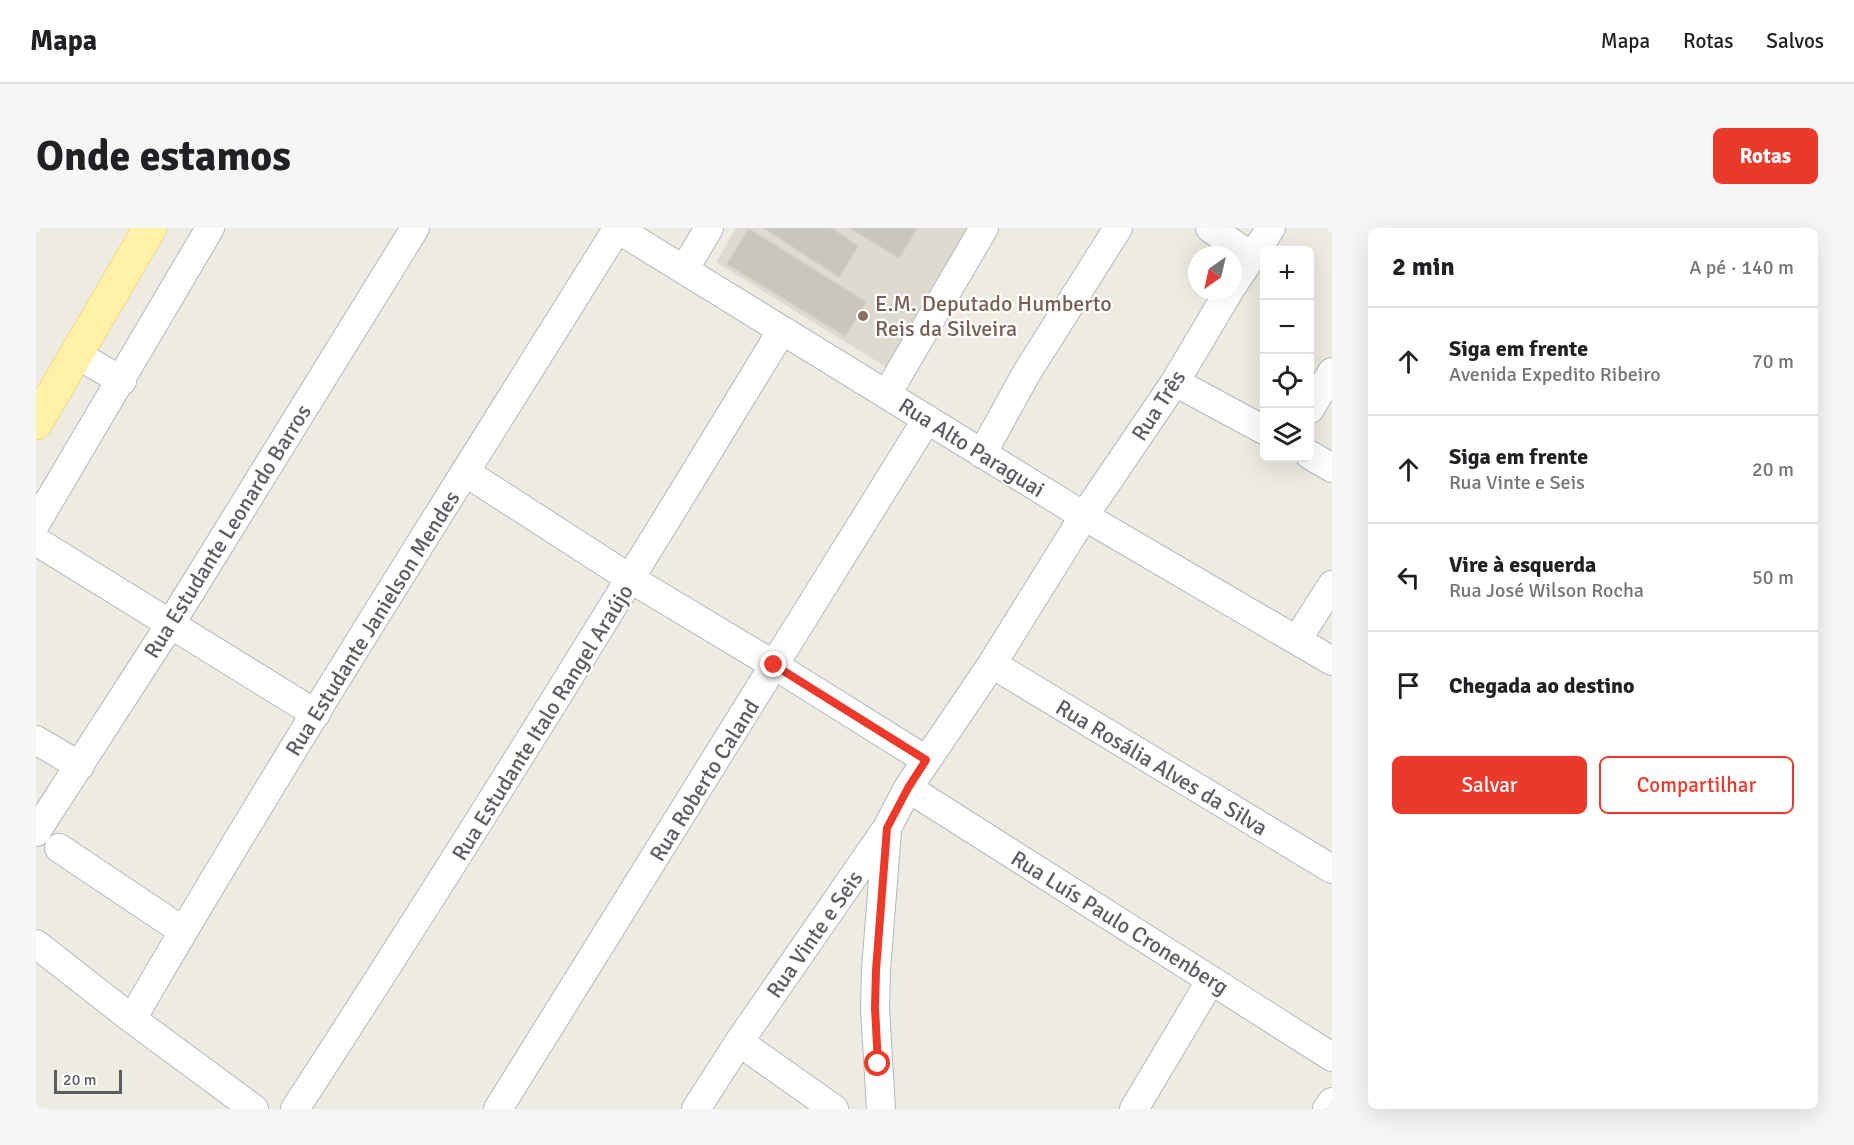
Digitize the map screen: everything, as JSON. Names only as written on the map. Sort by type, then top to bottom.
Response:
[{"type":"main road","points":[[36,423],[150,228]]},
{"type":"street","points":[[36,524],[210,228]]},
{"type":"street","name":"Rua Estudante Leonardo Barros","points":[[47,840],[80,766],[415,228]]},
{"type":"street","name":"Rua Alto Paraguai","points":[[616,228],[1084,516],[1332,661]]},
{"type":"street","name":"Rua Estudante Janielson Mendes","points":[[132,1019],[183,931],[616,228]]},
{"type":"street","points":[[684,270],[709,228]]},
{"type":"street","points":[[887,394],[984,228]]},
{"type":"street","points":[[982,454],[1026,374],[1118,228]]},
{"type":"street","points":[[1210,228],[1251,256]]},
{"type":"street","points":[[1242,270],[1271,228]]},
{"type":"street","name":"Rua Três","points":[[1084,516],[1175,382],[1224,300]]},
{"type":"street","name":"Rua Estudante Italo Rangel Araújo","points":[[295,1109],[450,869],[631,579],[782,330]]},
{"type":"street","points":[[76,354],[122,381]]},
{"type":"street","points":[[1311,408],[1332,372]]},
{"type":"street","points":[[1175,382],[1260,428]]},
{"type":"street","name":"Rua Roberto Caland","points":[[498,1109],[927,419]]},
{"type":"street","points":[[1314,457],[1332,468]]},
{"type":"street","points":[[465,472],[631,579],[926,760]]},
{"type":"street","name":"Rua Vinte e Seis","points":[[696,1109],[739,1042],[887,828],[908,788],[992,664],[1084,516]]},
{"type":"street","points":[[36,541],[316,714]]},
{"type":"street","points":[[1297,640],[1332,585]]},
{"type":"street","name":"Rua Rosália Alves da Silva","points":[[992,664],[1332,869]]},
{"type":"street","points":[[36,740],[80,766]]},
{"type":"street","name":"Rua Luís Paulo Cronenberg","points":[[908,788],[1332,1057]]},
{"type":"street","points":[[880,1109],[875,1008],[887,828]]},
{"type":"street","points":[[47,840],[183,931]]},
{"type":"street","points":[[36,944],[132,1019],[254,1109]]},
{"type":"street","points":[[1134,1109],[1211,980]]},
{"type":"street","points":[[739,1042],[834,1109]]},
{"type":"street","points":[[1327,1109],[1332,1102]]},
{"type":"shaded area","name":"E.M. Deputado Humberto Reis da Silveira","points":[[736,228],[975,228],[891,370],[716,262]]},
{"type":"building","points":[[764,228],[831,228],[858,246],[839,277]]},
{"type":"building","points":[[850,228],[917,228],[899,258]]},
{"type":"building","points":[[749,229],[866,302],[845,336],[727,264]]},
{"type":"place","name":"E.M. Deputado Humberto Reis da Silveira","points":[[863,316]]},
{"type":"route","points":[[774,665],[926,760],[887,828],[876,970],[875,1008],[878,1064]]}]
